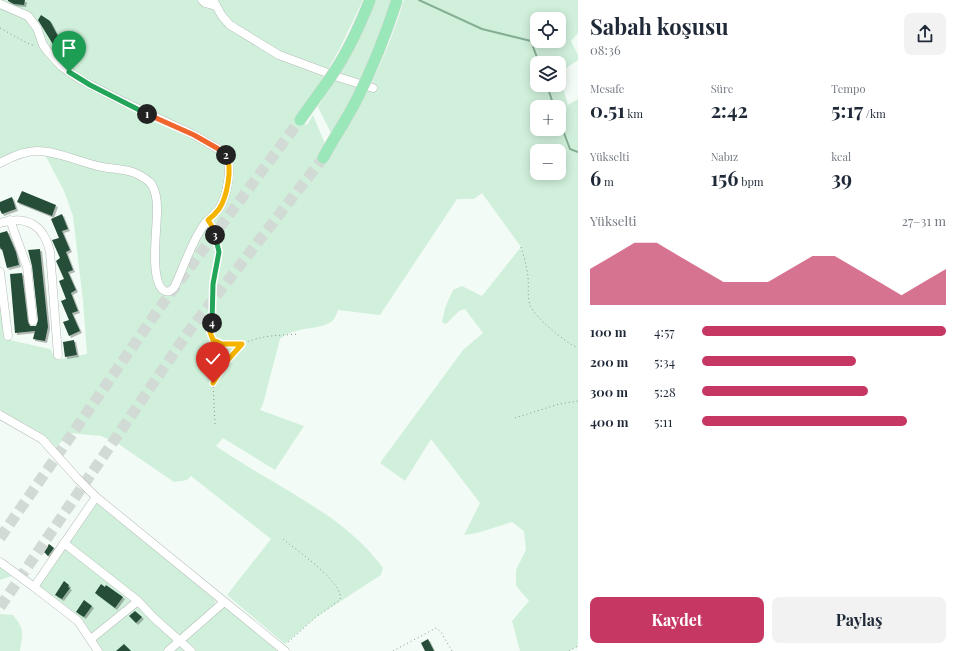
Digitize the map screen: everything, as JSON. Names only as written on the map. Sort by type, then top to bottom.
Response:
[{"type":"highway","points":[[300,120],[343,57],[370,0]]},
{"type":"highway","points":[[323,158],[356,101],[369,74],[389,25],[397,0]]},
{"type":"street","points":[[202,0],[205,3],[215,3],[226,21],[233,28],[249,35],[279,55],[373,88]]},
{"type":"street","points":[[0,4],[28,16],[37,28],[43,45],[49,53],[61,66],[79,79],[118,100],[194,135],[226,154],[229,164],[225,194],[219,209],[208,220],[197,238],[175,286],[172,290],[165,291],[160,284],[156,272],[156,199],[152,186],[144,177],[130,171],[101,167],[43,151],[30,152],[7,159],[0,163]]},
{"type":"street","points":[[10,220],[26,267],[33,322]]},
{"type":"street","points":[[0,223],[10,220],[24,221],[39,229],[45,237],[50,252],[58,355]]},
{"type":"street","points":[[0,272],[8,336]]},
{"type":"street","points":[[0,415],[42,439],[77,478],[96,496],[283,649]]},
{"type":"street","points":[[34,587],[96,496]]},
{"type":"street","points":[[64,543],[138,601],[191,651]]},
{"type":"street","points":[[0,562],[78,621],[98,651]]},
{"type":"street","points":[[90,639],[138,601]]},
{"type":"street","points":[[168,651],[224,602]]},
{"type":"path","points":[[0,28],[27,43],[36,46],[43,45]]},
{"type":"path","points":[[208,220],[213,228],[218,243],[219,252],[213,284],[211,337],[217,343],[242,344],[265,337],[299,334]]},
{"type":"path","points":[[521,247],[526,264],[530,306],[558,336],[578,348]]},
{"type":"path","points":[[215,424],[213,383],[226,362],[242,344]]},
{"type":"path","points":[[515,418],[559,404],[578,401]]},
{"type":"path","points":[[283,539],[328,576],[339,589],[341,597],[340,600],[316,617],[283,649]]},
{"type":"path","points":[[393,651],[436,628],[441,632],[452,651]]},
{"type":"path","points":[[569,651],[578,646]]},
{"type":"green space","points":[[0,0],[363,0],[339,50],[321,81],[296,118],[307,125],[313,115],[326,146],[328,160],[372,83],[404,0],[578,0],[578,33],[571,41],[578,55],[578,60],[566,68],[566,56],[530,56],[530,92],[564,92],[568,105],[578,99],[578,646],[569,651],[520,651],[512,621],[529,601],[516,586],[516,570],[526,550],[524,531],[512,522],[477,533],[464,535],[480,503],[431,439],[405,481],[380,463],[463,350],[483,333],[465,309],[459,311],[446,324],[442,322],[445,308],[453,290],[462,286],[482,296],[521,247],[482,193],[474,199],[457,199],[380,315],[338,310],[334,319],[327,324],[293,332],[280,339],[263,404],[260,410],[304,426],[275,470],[223,438],[216,446],[338,523],[369,551],[383,568],[381,575],[316,617],[285,644],[227,595],[271,539],[191,476],[187,480],[174,482],[117,443],[101,436],[70,433],[56,447],[43,434],[0,410],[0,304],[5,339],[50,349],[57,360],[87,354],[83,301],[73,216],[64,191],[43,151],[0,163]]},
{"type":"green space","points":[[375,0],[392,0],[365,69],[332,135],[318,107],[349,55]]},
{"type":"green space","points":[[95,504],[100,506],[216,600],[213,608],[164,651],[103,651],[83,620],[38,586]]},
{"type":"green space","points":[[0,567],[12,576],[0,580]]},
{"type":"green space","points":[[225,606],[279,651],[173,651]]},
{"type":"green space","points":[[0,614],[13,615],[20,624],[22,636],[20,651],[0,651]]},
{"type":"building","points":[[8,0],[25,0],[24,5],[14,4]]},
{"type":"building","points":[[41,15],[50,21],[60,40],[58,41],[59,43],[54,46],[38,20]]},
{"type":"building","points":[[22,191],[56,205],[52,216],[17,202]]},
{"type":"building","points":[[12,197],[16,209],[2,214],[0,210],[0,202]]},
{"type":"building","points":[[62,214],[68,229],[62,231],[70,250],[66,252],[73,270],[68,272],[76,290],[71,293],[78,311],[72,313],[80,331],[69,336],[63,322],[69,320],[61,301],[66,299],[59,281],[64,279],[56,261],[60,258],[52,240],[59,238],[51,219]]},
{"type":"building","points":[[7,231],[16,252],[19,265],[7,268],[2,249],[1,250],[0,247],[0,233]]},
{"type":"building","points":[[40,249],[48,327],[45,341],[33,339],[35,331],[15,333],[10,274],[22,273],[28,322],[30,326],[36,326],[38,320],[32,266],[28,250]]},
{"type":"building","points":[[74,340],[77,355],[65,357],[63,342]]},
{"type":"building","points":[[49,544],[54,548],[48,556],[44,552]]},
{"type":"building","points":[[64,581],[70,588],[62,599],[55,595]]},
{"type":"building","points":[[101,584],[105,587],[106,585],[123,597],[115,608],[95,593]]},
{"type":"building","points":[[84,600],[92,606],[84,617],[76,612]]},
{"type":"building","points":[[135,611],[142,617],[136,623],[129,616]]},
{"type":"building","points":[[428,639],[434,651],[425,651],[421,643]]},
{"type":"building","points":[[124,644],[131,651],[116,651]]},
{"type":"waterway","points":[[419,0],[482,29],[531,41],[536,56]]},
{"type":"waterway","points":[[549,92],[552,100]]},
{"type":"waterway","points":[[565,136],[570,149],[578,152]]},
{"type":"tunnel","points":[[0,538],[158,310],[300,120]]},
{"type":"tunnel","points":[[0,607],[189,331],[323,158]]},
{"type":"route","points":[[69,72],[118,100],[194,135],[226,154],[229,164],[225,194],[219,209],[208,220],[213,228],[218,243],[219,252],[213,284],[213,309],[210,332],[211,337],[217,343],[242,344],[226,362],[213,383]]}]
